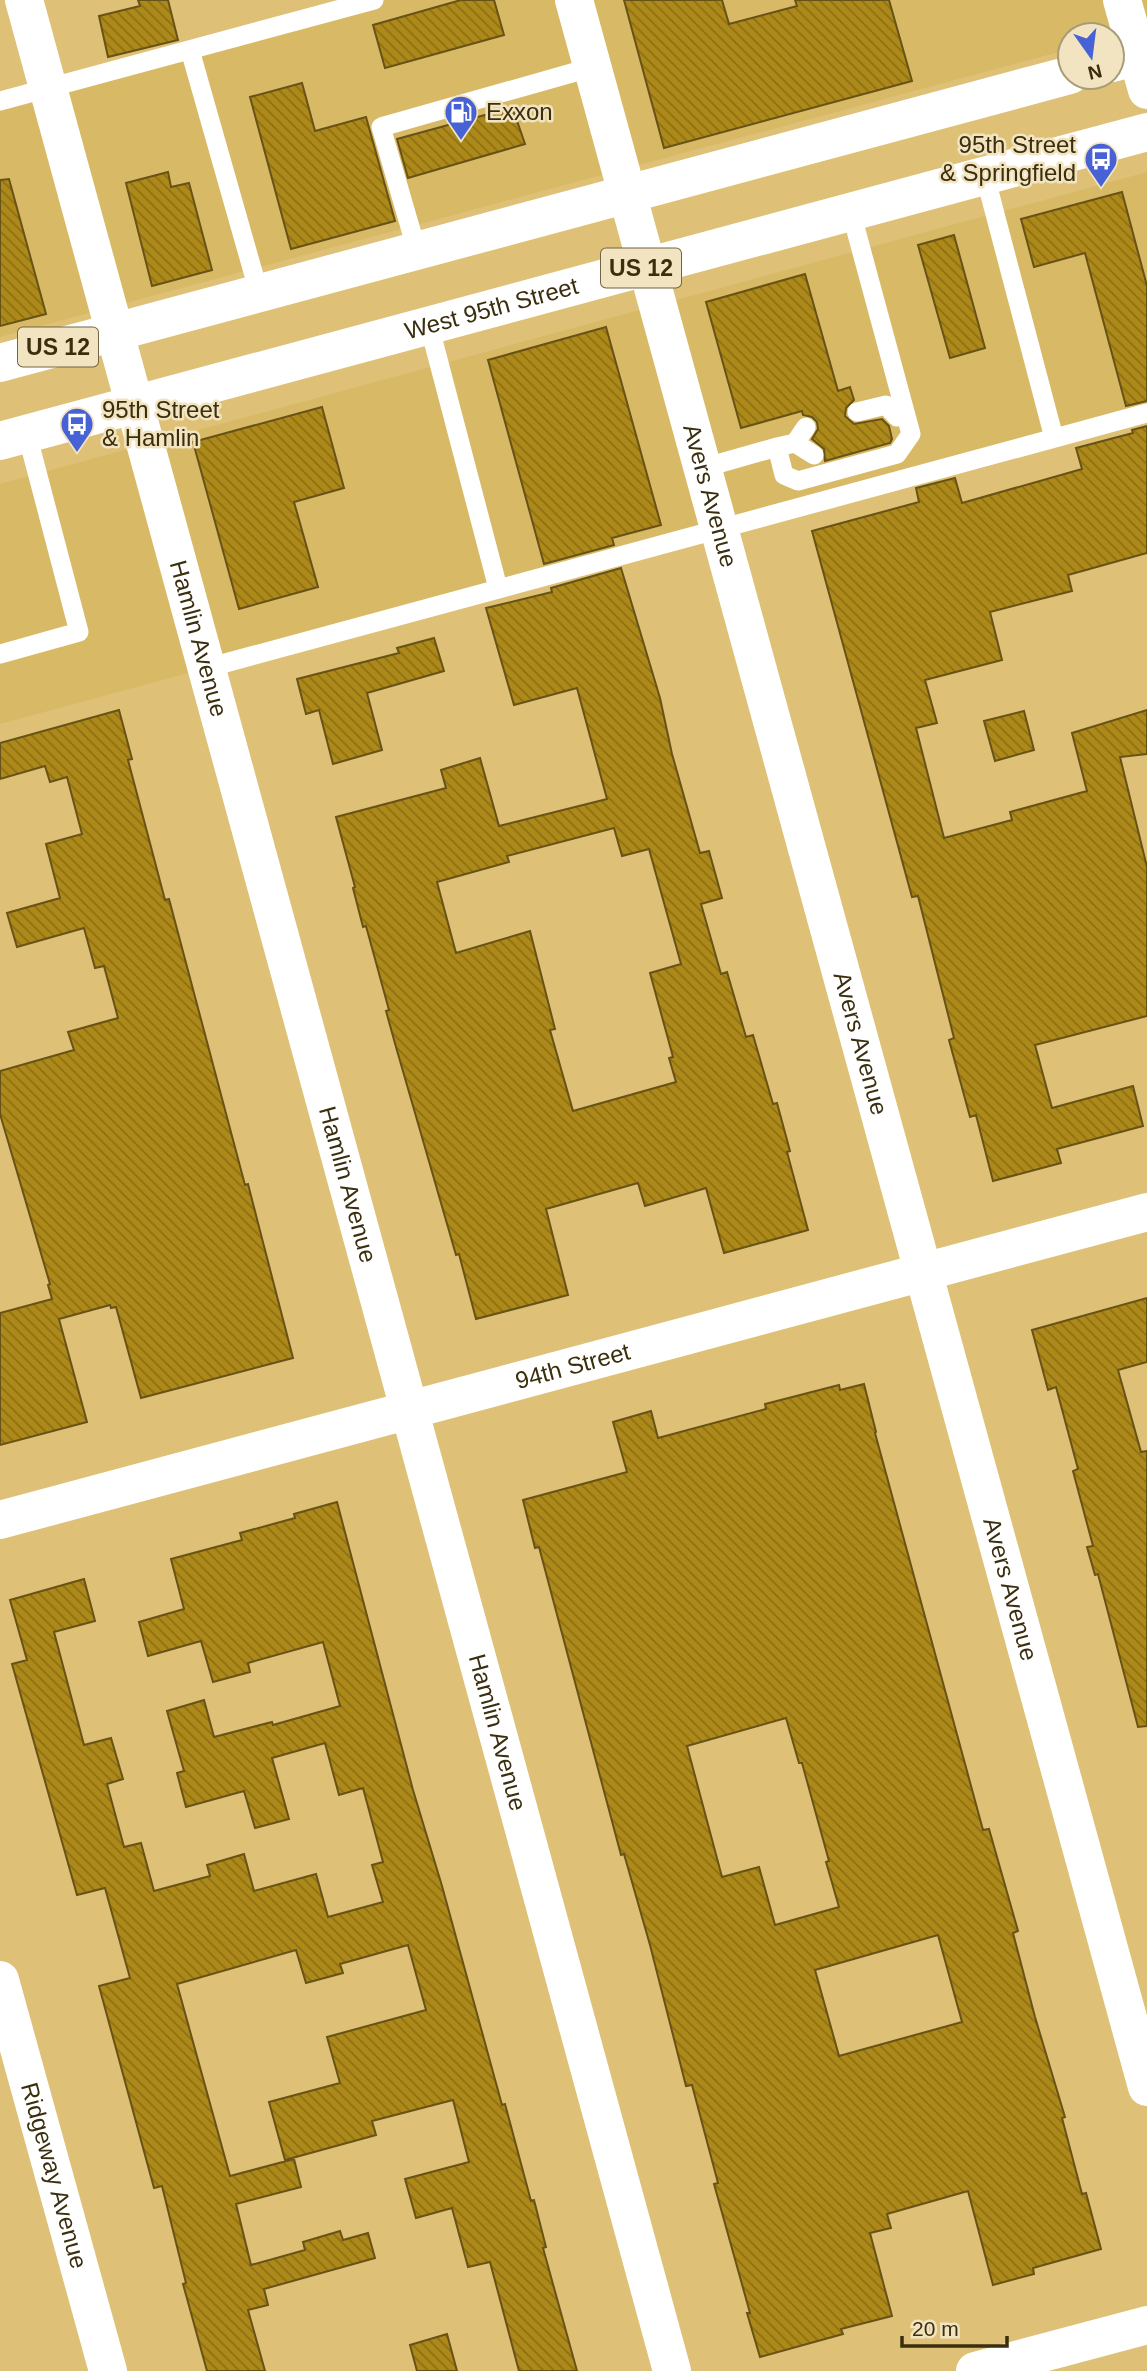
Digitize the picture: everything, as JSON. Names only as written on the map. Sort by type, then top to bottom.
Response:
[{"type":"street","name":"Hamlin Avenue","points":[[24,0],[672,2371]]},
{"type":"street","name":"Avers Avenue","points":[[574,0],[1147,2087]]},
{"type":"street","points":[[1122,0],[1136,66]]},
{"type":"street","name":"US 12","points":[[0,363],[1056,79]]},
{"type":"street","name":"West 95th Street","points":[[13,437],[1147,132]]},
{"type":"street","name":"94th Street","points":[[0,1520],[1147,1212]]},
{"type":"street","name":"Ridgeway Avenue","points":[[0,1980],[108,2371]]},
{"type":"street","points":[[975,2371],[1147,2325]]},
{"type":"lane","points":[[0,101],[374,0]]},
{"type":"lane","points":[[190,50],[259,293]]},
{"type":"lane","points":[[417,251],[381,127],[593,67]]},
{"type":"lane","points":[[985,176],[1054,438]]},
{"type":"lane","points":[[851,212],[898,421]]},
{"type":"lane","points":[[429,325],[498,589]]},
{"type":"lane","points":[[786,445],[784,475],[798,481],[897,454],[911,434],[886,405],[857,412]]},
{"type":"lane","points":[[207,668],[1147,412]]},
{"type":"lane","points":[[703,468],[786,445],[806,427]]},
{"type":"lane","points":[[0,654],[79,632],[13,437]]},
{"type":"lane","points":[[786,445],[814,455]]},
{"type":"shaded area","points":[[374,0],[1147,0],[1147,28],[1126,33],[1126,21],[1056,21],[1056,53],[0,337],[0,101]]},
{"type":"shaded area","points":[[1147,172],[1147,413],[0,724],[0,484]]},
{"type":"building","points":[[138,0],[168,0],[178,40],[108,57],[99,16],[140,6]]},
{"type":"building","points":[[461,0],[494,0],[504,35],[385,68],[373,25]]},
{"type":"building","points":[[624,0],[722,0],[729,24],[797,6],[795,0],[889,0],[912,81],[664,148]]},
{"type":"building","points":[[302,83],[315,131],[366,117],[395,221],[291,249],[250,97]]},
{"type":"building","name":"Exxon","points":[[503,110],[514,112],[525,144],[408,178],[397,139]]},
{"type":"building","points":[[168,172],[171,187],[189,183],[212,270],[152,286],[126,183]]},
{"type":"building","points":[[9,179],[46,314],[0,326],[0,180]]},
{"type":"building","points":[[1122,192],[1147,286],[1147,401],[1126,406],[1085,253],[1034,267],[1021,219]]},
{"type":"building","points":[[954,235],[985,348],[950,358],[918,245]]},
{"type":"building","points":[[805,274],[838,391],[850,387],[854,400],[846,408],[845,416],[854,424],[882,419],[889,426],[892,439],[890,443],[825,461],[824,449],[812,439],[818,429],[817,422],[812,417],[803,415],[802,411],[741,428],[706,302]]},
{"type":"building","points":[[606,327],[661,525],[612,538],[614,545],[544,564],[488,360]]},
{"type":"building","points":[[322,407],[344,488],[294,502],[318,587],[239,609],[193,442]]},
{"type":"building","points":[[1147,426],[1147,553],[1068,575],[1072,591],[990,612],[1002,660],[925,680],[937,723],[916,728],[944,838],[1012,820],[1010,812],[1087,791],[1072,733],[1147,710],[1147,754],[1120,757],[1147,867],[1147,1016],[1035,1045],[1052,1108],[1133,1086],[1143,1126],[1057,1149],[1061,1163],[993,1181],[976,1115],[970,1117],[949,1040],[954,1038],[918,896],[912,897],[812,531],[919,502],[916,488],[955,478],[962,503],[1082,469],[1076,448],[1133,433],[1132,430]]},
{"type":"building","points":[[621,568],[660,698],[672,754],[700,853],[709,851],[722,898],[701,904],[721,974],[727,972],[746,1037],[753,1035],[773,1104],[777,1103],[808,1230],[724,1253],[706,1188],[645,1206],[638,1183],[546,1209],[568,1295],[476,1319],[396,1047],[386,1011],[389,1010],[366,926],[363,927],[336,817],[446,788],[441,770],[480,758],[499,826],[607,799],[577,688],[514,705],[486,608],[552,592],[551,588]],"holes":[[[614,828],[622,856],[649,849],[681,964],[650,973],[673,1057],[669,1058],[676,1082],[573,1111],[550,1030],[555,1029],[530,931],[456,953],[437,882],[509,862],[507,856]]]},
{"type":"building","points":[[434,638],[444,671],[367,693],[382,750],[333,764],[319,710],[306,714],[297,679],[399,653],[397,648]]},
{"type":"building","points":[[119,710],[132,759],[128,760],[165,900],[169,899],[293,1358],[141,1398],[116,1307],[111,1308],[110,1305],[59,1319],[87,1422],[0,1445],[0,1313],[52,1299],[48,1285],[50,1284],[0,1114],[0,1071],[74,1050],[68,1032],[118,1018],[104,966],[95,968],[84,928],[17,947],[7,913],[60,898],[46,844],[82,834],[67,777],[50,782],[45,766],[0,779],[0,743]]},
{"type":"building","points":[[1024,711],[1034,750],[995,761],[984,721]]},
{"type":"building","points":[[1147,1298],[1147,1362],[1118,1370],[1141,1452],[1147,1451],[1147,1726],[1138,1727],[1098,1574],[1095,1575],[1087,1547],[1093,1546],[1073,1471],[1078,1469],[1056,1387],[1048,1390],[1032,1330]]},
{"type":"building","points":[[864,1384],[983,1830],[989,1829],[1018,1931],[1013,1933],[1065,2117],[1062,2118],[1082,2194],[1086,2193],[1101,2249],[1033,2268],[1034,2274],[993,2285],[968,2191],[887,2214],[891,2228],[870,2233],[892,2316],[841,2329],[843,2334],[760,2357],[714,2184],[718,2183],[692,2085],[686,2086],[650,1945],[624,1854],[621,1855],[539,1547],[535,1548],[523,1500],[627,1472],[613,1422],[651,1411],[658,1438],[766,1409],[765,1404],[839,1385],[840,1390]],"holes":[[[786,1718],[799,1763],[802,1763],[839,1907],[775,1925],[759,1867],[722,1877],[687,1746]],[[938,1935],[962,2022],[839,2056],[815,1970]]]},
{"type":"building","points":[[337,1502],[413,1790],[502,2105],[505,2104],[531,2201],[534,2200],[546,2247],[543,2248],[577,2371],[519,2371],[490,2262],[468,2267],[452,2208],[416,2218],[405,2179],[469,2162],[453,2100],[372,2121],[376,2135],[285,2160],[269,2102],[340,2083],[327,2037],[426,2010],[408,1945],[340,1964],[343,1973],[306,1983],[296,1950],[177,1984],[230,2176],[294,2159],[301,2187],[236,2204],[251,2265],[305,2250],[303,2242],[340,2231],[343,2240],[368,2233],[375,2258],[264,2289],[268,2305],[248,2310],[265,2371],[207,2371],[183,2284],[186,2283],[162,2186],[154,2188],[99,1986],[130,1978],[105,1888],[77,1895],[12,1664],[27,1660],[10,1600],[84,1579],[95,1621],[54,1632],[84,1745],[111,1738],[123,1779],[107,1784],[124,1847],[141,1843],[154,1891],[210,1876],[207,1865],[244,1854],[254,1891],[316,1874],[328,1917],[383,1902],[372,1865],[383,1862],[363,1788],[339,1795],[325,1743],[272,1758],[289,1819],[255,1828],[244,1791],[186,1807],[177,1773],[184,1771],[167,1711],[204,1700],[214,1737],[272,1722],[273,1725],[340,1706],[323,1642],[248,1663],[250,1672],[213,1682],[201,1641],[148,1656],[139,1622],[184,1609],[171,1559],[242,1540],[240,1533],[295,1518],[294,1514]]},
{"type":"building","points":[[447,2334],[457,2371],[417,2371],[410,2345]]},
{"type":"place","name":"Exxon","points":[[461,142]]},
{"type":"place","name":"95th Street & Springfield","points":[[1101,189]]},
{"type":"place","name":"95th Street & Hamlin","points":[[77,454]]}]
